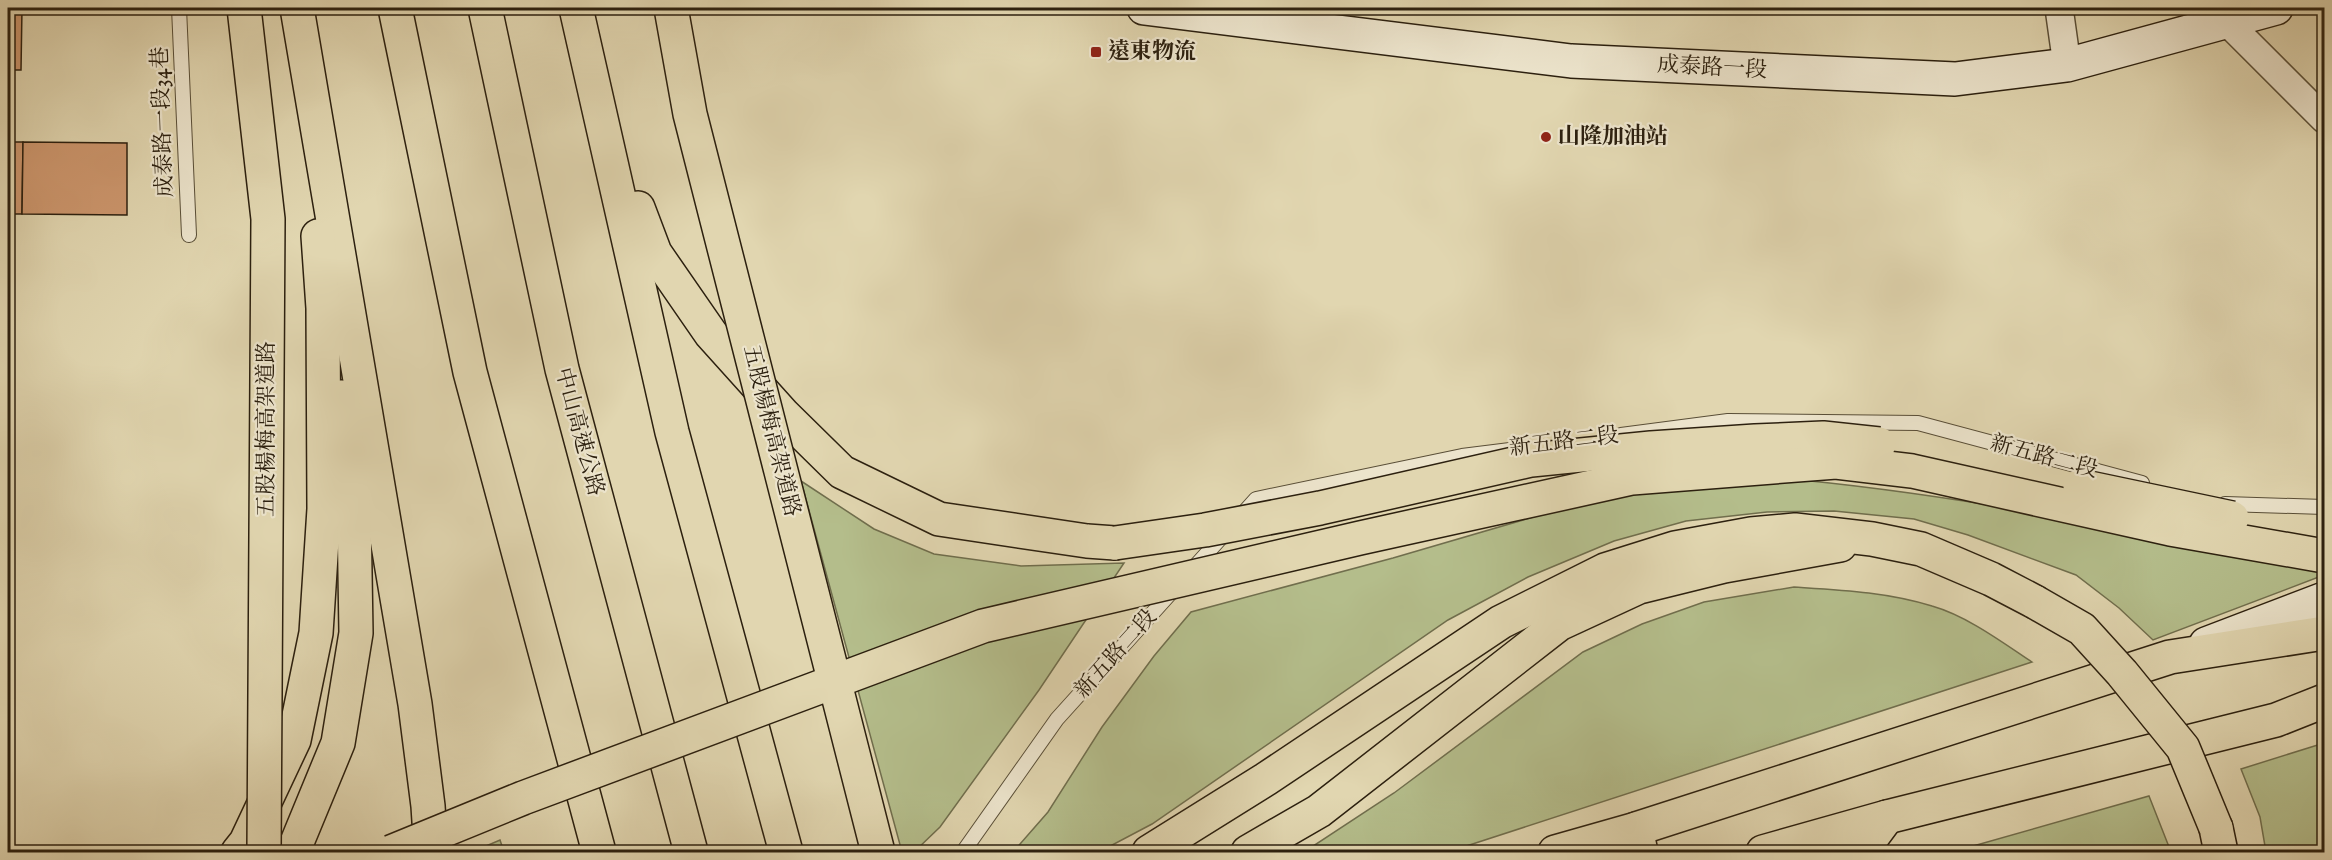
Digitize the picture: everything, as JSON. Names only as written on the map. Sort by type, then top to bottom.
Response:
[{"type":"main road","name":"五股楊梅高架道路","points":[[244,8],[268,219],[264,852]]},
{"type":"main road","points":[[297,8],[415,704],[428,806],[431,852]]},
{"type":"main road","points":[[396,8],[470,372],[599,852]]},
{"type":"main road","name":"中山高速公路","points":[[484,8],[562,369],[691,852]]},
{"type":"main road","points":[[576,8],[672,432],[786,852]]},
{"type":"main road","points":[[576,8],[606,124],[656,253],[711,334],[783,414],[842,472],[939,519],[1087,541],[1115,543],[1205,530],[1320,508],[1530,460],[1651,448],[1823,438],[1888,445],[2325,538]]},
{"type":"main road","name":"五股楊梅高架道路","points":[[671,8],[690,114],[878,852]]},
{"type":"main road","name":"成泰路一段","points":[[1144,8],[1252,14],[1571,61],[1955,79],[2067,65],[2276,8]]},
{"type":"main road","points":[[238,852],[246,842],[294,740],[316,633],[324,509],[323,308],[306,58]]},
{"type":"main road","points":[[292,852],[338,743],[356,633],[354,513],[306,58]]},
{"type":"main road","points":[[391,852],[523,798],[983,626],[1360,538],[1632,478],[1836,462],[1912,471],[2170,529],[2325,556]]},
{"type":"main road","points":[[1149,852],[1266,779],[1501,622],[1605,570],[1675,548],[1751,534],[1795,530],[1872,539],[1921,549],[1990,579],[2082,629],[2122,673],[2183,748],[2219,840]]},
{"type":"main road","points":[[1248,852],[1319,811],[1559,624],[1639,587],[1724,566],[1872,539]]},
{"type":"main road","points":[[1555,852],[1638,841],[2170,657],[2325,599]]},
{"type":"main road","points":[[2170,657],[2325,633]]},
{"type":"main road","points":[[2276,720],[2325,701]]},
{"type":"main road","points":[[1763,852],[1887,817],[2276,720],[2325,713]]},
{"type":"main road","points":[[1861,852],[1887,817]]},
{"type":"street","points":[[2059,8],[2067,65]]},
{"type":"street","points":[[2226,21],[2325,119]]},
{"type":"lane","name":"成泰路一段34巷","points":[[179,8],[189,235]]},
{"type":"lane","name":"新五路二段","points":[[1612,436],[1728,421],[1918,423],[2154,486]]},
{"type":"lane","name":"新五路二段","points":[[963,852],[1057,718],[1256,499],[1462,456],[1554,444]]},
{"type":"lane","points":[[2176,492],[2221,504],[2325,507]]},
{"type":"green space","points":[[1779,478],[1916,494],[2052,516],[2324,566],[2324,575],[2153,640],[2119,608],[2076,575],[1968,535],[1914,519],[1834,511],[1767,512],[1686,521],[1614,541],[1528,577],[1448,620],[1152,824],[1099,852],[1013,852],[1048,812],[1102,727],[1154,656],[1191,612],[1393,558],[1571,506],[1657,488]]},
{"type":"green space","points":[[801,481],[874,529],[934,554],[1021,566],[1124,563],[1039,690],[940,827],[914,852],[902,852]]},
{"type":"green space","points":[[1794,587],[1881,595],[1915,601],[1945,610],[1971,623],[2032,662],[1448,852],[1304,852],[1394,793],[1583,652],[1642,624],[1704,602]]},
{"type":"green space","points":[[2324,743],[2324,852],[2266,852],[2260,817],[2241,769]]},
{"type":"green space","points":[[2149,796],[2171,852],[1952,852]]},
{"type":"green space","points":[[500,840],[504,852],[472,852]]},
{"type":"building","points":[[8,8],[22,8],[21,70],[8,70]]},
{"type":"building","points":[[8,142],[23,142],[22,214],[8,214]]},
{"type":"building","points":[[23,142],[127,143],[127,215],[22,214]]},
{"type":"place","name":"遠東物流","points":[[1096,52]]},
{"type":"place","name":"山隆加油站","points":[[1546,137]]}]
